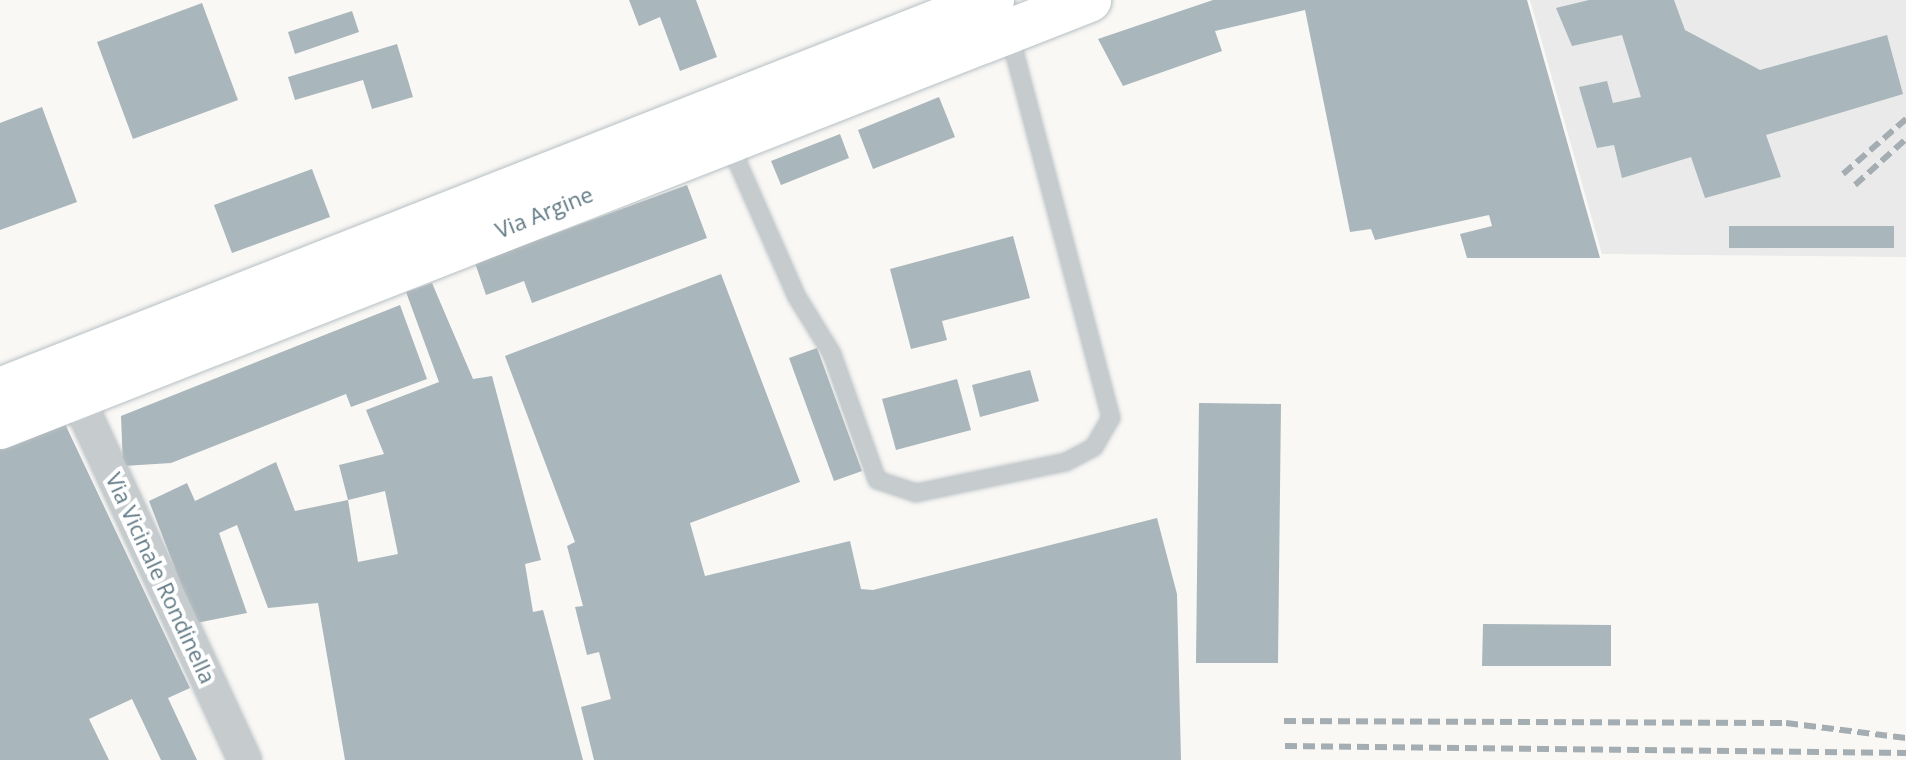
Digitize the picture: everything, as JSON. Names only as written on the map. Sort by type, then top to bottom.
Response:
[{"type":"street","name":"Via Argine","points":[[0,390],[1001,17],[1089,0]]},
{"type":"street","name":"Via Argine","points":[[0,427],[728,140],[1001,17]]},
{"type":"street","name":"Via Vicinale Rondinella","points":[[77,397],[245,760]]},
{"type":"lane","points":[[728,140],[797,297],[832,354],[877,480],[916,493],[1066,462],[1094,447],[1111,418],[1001,17]]},
{"type":"shaded area","points":[[1530,0],[1906,0],[1906,257],[1602,254]]},
{"type":"building","points":[[629,0],[696,0],[717,57],[680,71],[660,17],[639,26]]},
{"type":"building","points":[[1213,0],[1527,0],[1600,258],[1467,258],[1460,234],[1492,226],[1489,215],[1375,240],[1371,229],[1350,232],[1305,10],[1215,31],[1222,51],[1123,86],[1098,39]]},
{"type":"building","points":[[1589,0],[1674,0],[1685,30],[1760,70],[1887,35],[1903,94],[1766,135],[1781,177],[1705,198],[1691,157],[1622,178],[1614,145],[1597,148],[1579,87],[1607,81],[1613,103],[1641,97],[1622,35],[1572,46],[1556,8]]},
{"type":"building","points":[[202,3],[238,100],[133,139],[97,42]]},
{"type":"building","points":[[352,11],[359,32],[295,54],[288,32]]},
{"type":"building","points":[[397,44],[413,97],[372,109],[363,80],[295,100],[288,77]]},
{"type":"building","points":[[939,97],[955,137],[873,169],[858,130]]},
{"type":"building","points":[[42,107],[77,202],[0,230],[0,123]]},
{"type":"building","points":[[840,134],[849,158],[781,185],[771,161]]},
{"type":"building","points":[[312,169],[330,217],[232,253],[214,205]]},
{"type":"building","points":[[687,185],[707,238],[532,303],[524,281],[486,295],[475,263]]},
{"type":"building","points":[[1729,226],[1894,226],[1894,248],[1729,248]]},
{"type":"building","points":[[1013,236],[1030,298],[942,321],[947,340],[911,349],[890,269]]},
{"type":"building","points":[[721,274],[800,482],[690,523],[705,576],[850,541],[861,589],[873,590],[1157,518],[1177,594],[1181,760],[594,760],[581,707],[611,699],[599,652],[587,655],[575,607],[583,606],[567,546],[575,542],[505,356]]},
{"type":"building","points":[[432,283],[473,379],[492,376],[541,560],[525,564],[533,612],[543,610],[583,760],[345,760],[318,603],[268,608],[237,525],[219,533],[247,613],[196,623],[149,501],[187,483],[195,501],[276,462],[295,511],[348,500],[339,465],[384,454],[366,410],[439,382],[406,292]],"holes":[[[385,491],[398,554],[358,562],[348,500]]]},
{"type":"building","points":[[400,305],[427,379],[351,407],[346,394],[171,463],[123,466],[121,416]]},
{"type":"building","points":[[817,348],[862,471],[834,481],[789,358]]},
{"type":"building","points":[[1030,370],[1039,401],[980,417],[972,385]]},
{"type":"building","points":[[957,379],[971,430],[896,450],[882,399]]},
{"type":"building","points":[[1199,403],[1281,404],[1278,663],[1196,663]]},
{"type":"building","points":[[65,424],[190,688],[168,698],[197,760],[161,760],[132,699],[89,719],[109,760],[0,760],[0,449]]},
{"type":"building","points":[[1483,624],[1611,625],[1611,666],[1482,666]]},
{"type":"railway","points":[[1843,174],[1906,119]]},
{"type":"railway","points":[[1855,185],[1906,139]]},
{"type":"railway","points":[[1284,721],[1786,723],[1906,738]]},
{"type":"railway","points":[[1285,746],[1906,753]]}]
